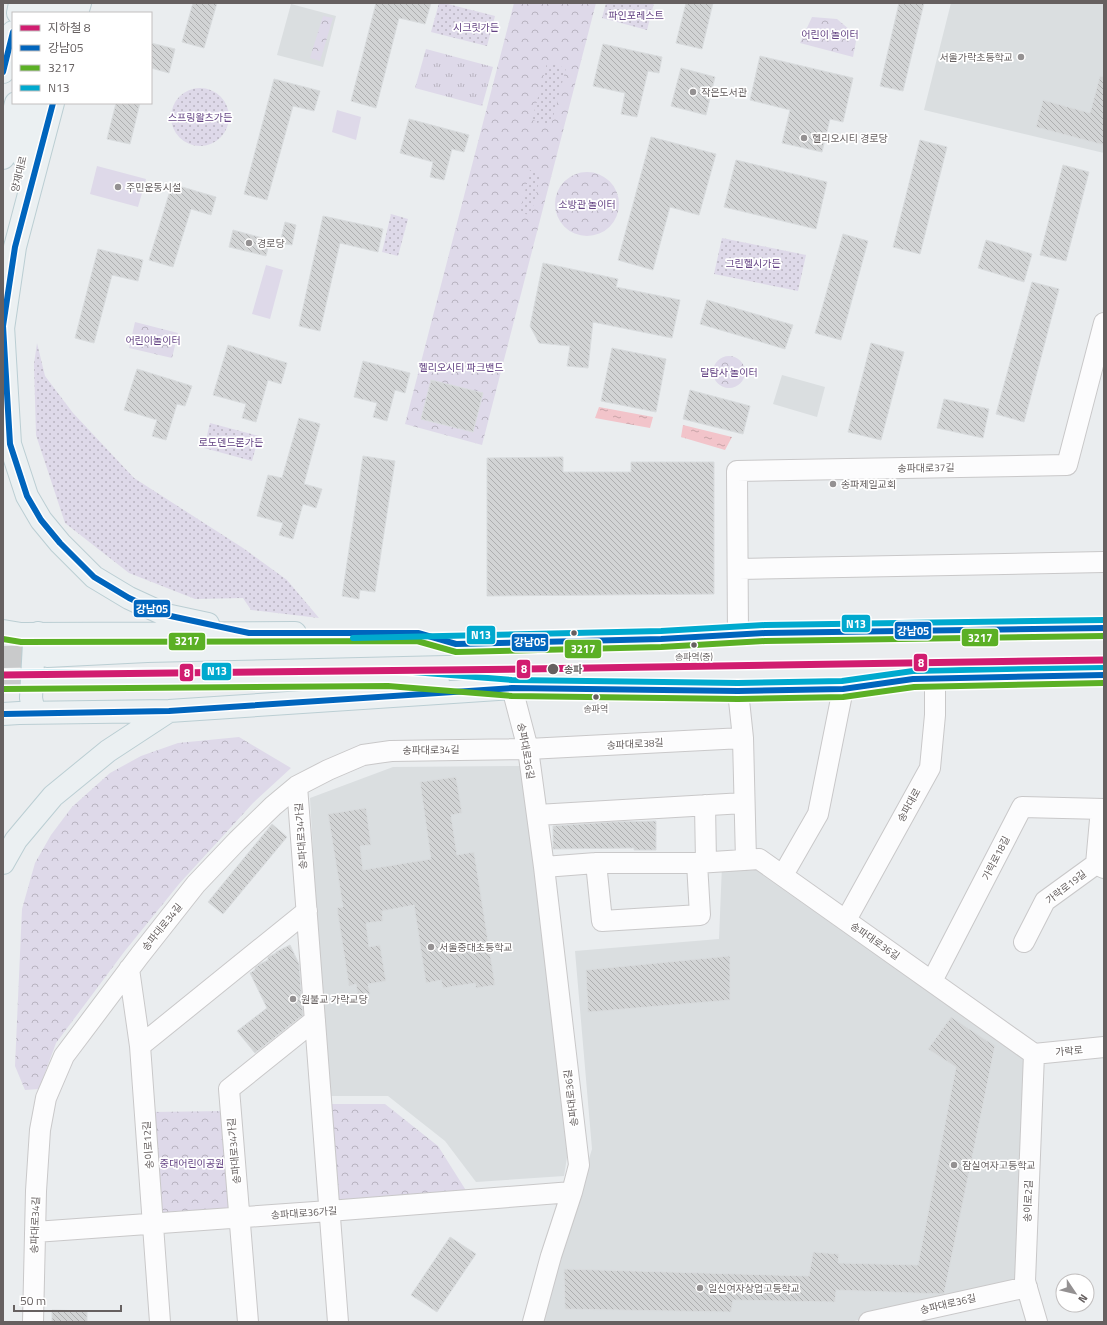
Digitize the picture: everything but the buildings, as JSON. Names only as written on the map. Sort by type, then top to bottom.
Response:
[{"type":"main road","points":[[3,72],[12,36]]},
{"type":"main road","name":"양재대로","points":[[3,158],[16,104]]},
{"type":"main road","name":"양재대로","points":[[14,247],[13,200],[36,104]]},
{"type":"main road","name":"양재대로","points":[[3,329],[14,247],[53,104]]},
{"type":"main road","points":[[3,326],[10,444],[27,496],[41,520],[60,543],[94,577],[129,598],[166,615],[250,633]]},
{"type":"main road","points":[[47,656],[147,651],[661,639],[765,633],[1104,628]]},
{"type":"main road","points":[[3,631],[21,634],[418,633],[456,644]]},
{"type":"main road","points":[[34,713],[31,698],[31,682],[34,642],[38,633]]},
{"type":"main road","points":[[48,681],[388,678],[512,688],[738,690],[843,689],[913,678],[1104,676]]},
{"type":"main road","points":[[3,714],[168,712],[512,688]]},
{"type":"main road","points":[[3,863],[16,840],[53,796],[108,751],[168,712]]},
{"type":"street","name":"송파대로37길","points":[[738,635],[737,471],[1067,465],[1104,323]]},
{"type":"street","points":[[738,569],[1104,562]]},
{"type":"street","name":"송파대로","points":[[846,920],[930,768],[935,714],[935,678]]},
{"type":"street","name":"송파대로36길","points":[[512,688],[528,749],[580,1165],[551,1256],[533,1322]]},
{"type":"street","points":[[783,875],[818,814],[843,689]]},
{"type":"street","points":[[738,690],[742,738],[746,860]]},
{"type":"street","name":"송파대로38길","points":[[528,749],[742,738]]},
{"type":"street","name":"송파대로34길","points":[[33,1322],[35,1232],[40,1130],[46,1098],[64,1056],[129,969],[196,884],[273,806],[297,786],[328,770],[363,755],[390,751],[528,749]]},
{"type":"street","name":"송파대로34가길","points":[[297,786],[338,1322]]},
{"type":"street","points":[[537,815],[744,804]]},
{"type":"street","points":[[596,863],[602,921],[700,915],[704,806]]},
{"type":"street","name":"가락로18길","points":[[932,981],[1022,807],[1103,809]]},
{"type":"street","points":[[1100,866],[1103,809]]},
{"type":"street","name":"송파대로36길","points":[[544,868],[596,863],[702,862],[759,859],[1034,1054]]},
{"type":"street","name":"가락로19길","points":[[1024,942],[1045,901],[1100,866]]},
{"type":"street","points":[[140,1046],[307,911]]},
{"type":"street","name":"송이로12길","points":[[129,969],[140,1046],[160,1322]]},
{"type":"street","name":"송파대로34가길","points":[[248,1322],[229,1089],[315,1020]]},
{"type":"street","name":"가락로","points":[[1034,1054],[1104,1048]]},
{"type":"street","name":"송이로2길","points":[[1034,1054],[1025,1281],[1037,1322]]},
{"type":"street","name":"송파대로36가길","points":[[35,1232],[240,1218],[572,1192]]},
{"type":"street","name":"송파대로36길","points":[[869,1322],[941,1314],[1027,1287]]},
{"type":"shaded area","name":"서울가락초등학교","points":[[951,3],[1104,3],[1104,153],[924,110]]},
{"type":"shaded area","points":[[291,4],[336,16],[323,67],[277,55]]},
{"type":"shaded area","points":[[782,375],[825,387],[817,417],[773,404]]},
{"type":"shaded area","name":"서울중대초등학교","points":[[522,766],[569,1145],[564,1176],[476,1182],[445,1141],[388,1096],[327,1096],[310,798],[393,767]]},
{"type":"shaded area","points":[[753,862],[1029,1056],[1020,1282],[850,1322],[539,1322],[592,1149],[575,951],[719,939],[722,865]]},
{"type":"green space","name":"시크릿가든","points":[[439,3],[495,16],[487,46],[431,32]]},
{"type":"green space","name":"헬리오시티 파크밴드","points":[[514,3],[596,3],[482,445],[405,424]]},
{"type":"green space","name":"파인포레스트","points":[[606,3],[654,3],[647,30],[602,18]]},
{"type":"green space","points":[[323,16],[333,18],[320,61],[310,58]]},
{"type":"green space","name":"어린이 놀이터","points":[[812,17],[837,19],[857,36],[853,57],[800,43]]},
{"type":"green space","points":[[426,49],[493,67],[482,106],[415,88]]},
{"type":"green space","points":[[547,63],[566,68],[551,125],[532,120]]},
{"type":"green space","name":"스프링왈츠가든","points":[[200,88],[211,90],[224,101],[227,106],[229,117],[227,128],[216,141],[211,144],[200,146],[189,144],[176,133],[173,128],[171,117],[173,106],[184,93],[189,90]]},
{"type":"green space","points":[[337,110],[361,117],[356,140],[332,132]]},
{"type":"green space","name":"주민운동시설","points":[[97,166],[146,179],[138,207],[90,194]]},
{"type":"green space","points":[[530,170],[541,173],[531,215],[520,213]]},
{"type":"green space","name":"소방관 놀이터","points":[[581,172],[593,172],[610,181],[617,192],[619,204],[617,216],[610,227],[593,236],[581,236],[569,231],[560,222],[555,210],[555,198],[560,186],[569,177]]},
{"type":"green space","points":[[391,214],[408,219],[398,256],[382,252]]},
{"type":"green space","name":"그린헬시가든","points":[[722,238],[806,255],[798,291],[714,274]]},
{"type":"green space","points":[[266,265],[283,270],[270,319],[252,314]]},
{"type":"green space","name":"어린이놀이터","points":[[135,322],[178,333],[172,358],[129,348]]},
{"type":"green space","points":[[37,343],[45,376],[73,413],[134,478],[243,548],[287,580],[319,618],[251,610],[243,598],[195,599],[129,573],[65,523],[36,435],[34,364]]},
{"type":"green space","name":"달탐사 놀이터","points":[[726,356],[732,356],[741,360],[745,372],[741,384],[732,388],[726,388],[717,384],[713,375],[713,369],[717,360]]},
{"type":"green space","name":"로도덴드론가든","points":[[210,423],[259,436],[252,461],[204,448]]},
{"type":"green space","points":[[239,737],[291,768],[253,803],[179,884],[124,952],[56,1043],[39,1089],[25,1090],[15,1066],[22,909],[35,863],[51,835],[72,807],[110,773],[141,756],[178,743]]},
{"type":"green space","points":[[328,1104],[385,1104],[438,1146],[467,1192],[337,1203]]},
{"type":"green space","name":"중대어린이공원","points":[[227,1111],[235,1213],[158,1219],[150,1112]]},
{"type":"water","points":[[599,407],[653,417],[650,428],[595,418]]},
{"type":"water","points":[[683,425],[732,437],[725,450],[681,437]]},
{"type":"tunnel","points":[[3,657],[47,656]]},
{"type":"tunnel","points":[[3,681],[48,681]]},
{"type":"metro line","name":"8","points":[[3,675],[1104,660]]},
{"type":"transit line","name":"강남05","points":[[3,72],[12,36]]},
{"type":"transit line","name":"강남05","points":[[53,104],[15,247],[3,326],[10,444],[27,496],[41,520],[60,543],[94,577],[129,598],[166,615],[249,633],[418,633],[456,644],[661,639],[765,633],[1104,628]]},
{"type":"transit line","name":"N13","points":[[353,638],[661,631],[765,625],[1104,620]]},
{"type":"transit line","name":"3217","points":[[3,639],[21,642],[417,641],[456,652],[661,647],[765,641],[1104,636]]},
{"type":"transit line","name":"N13","points":[[3,673],[388,670],[512,680],[738,683],[842,681],[913,671],[1104,667]]},
{"type":"transit line","name":"강남05","points":[[3,714],[169,711],[512,688],[738,691],[843,689],[913,679],[1104,675]]},
{"type":"transit line","name":"3217","points":[[3,689],[388,686],[512,696],[738,699],[843,697],[914,687],[1104,683]]},
{"type":"place","name":"서울가락초등학교","points":[[1021,57]]},
{"type":"place","name":"작은도서관","points":[[693,92]]},
{"type":"place","name":"헬리오시티 경로당","points":[[804,138]]},
{"type":"place","name":"주민운동시설","points":[[118,187]]},
{"type":"place","name":"경로당","points":[[249,243]]},
{"type":"place","name":"송파제일교회","points":[[833,484]]},
{"type":"place","name":"송파역(중)","points":[[694,645]]},
{"type":"place","name":"송파","points":[[553,669]]},
{"type":"place","name":"송파역","points":[[596,697]]},
{"type":"place","name":"서울중대초등학교","points":[[431,947]]},
{"type":"place","name":"원불교 가락교당","points":[[293,999]]},
{"type":"place","name":"잠실여자고등학교","points":[[954,1165]]},
{"type":"place","name":"일신여자상업고등학교","points":[[700,1288]]}]
